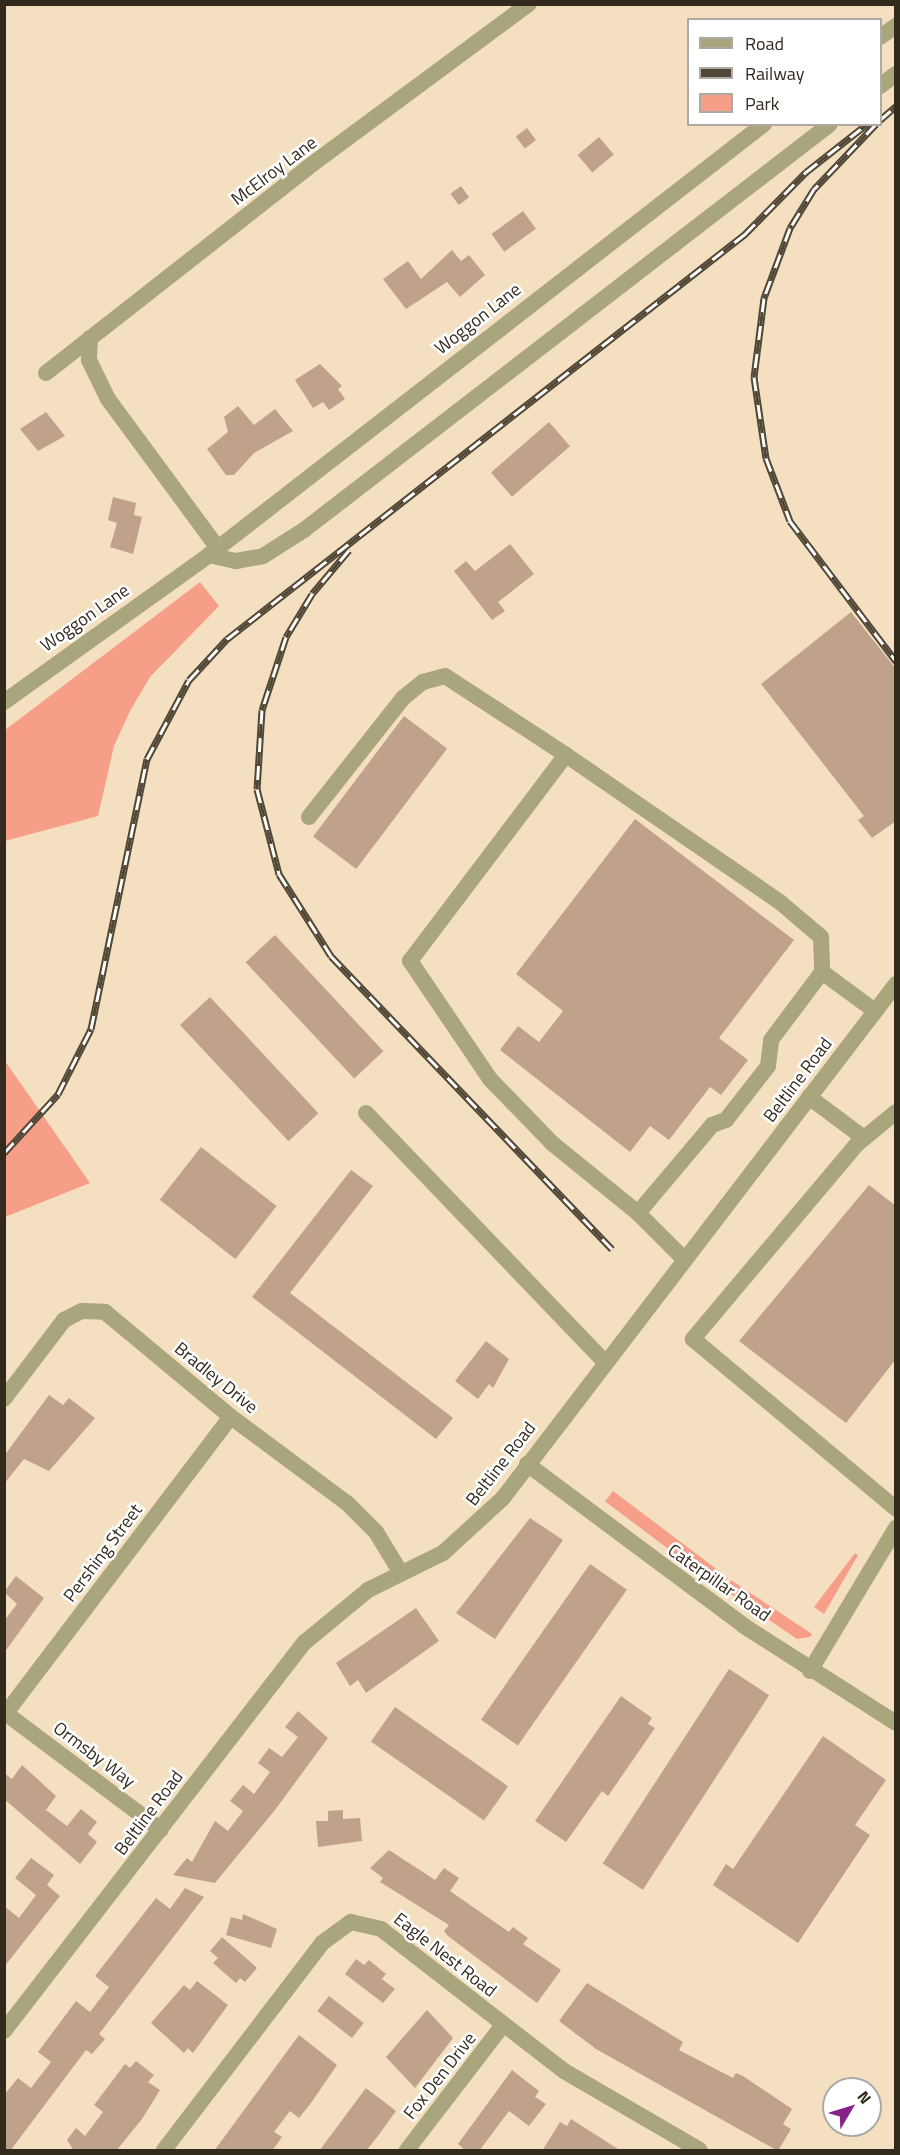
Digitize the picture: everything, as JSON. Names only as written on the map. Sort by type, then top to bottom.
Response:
[{"type":"street","name":"McElroy Lane","points":[[46,373],[529,4]]},
{"type":"street","points":[[882,36],[896,26]]},
{"type":"street","points":[[882,84],[896,74]]},
{"type":"street","name":"Woggon Lane","points":[[4,702],[213,551],[761,126]]},
{"type":"street","points":[[90,338],[90,360],[108,399],[213,551],[236,561],[262,556],[304,530],[827,126]]},
{"type":"street","points":[[309,817],[403,699],[423,682],[445,676],[566,755],[781,903],[822,937],[822,972],[771,1040],[768,1066],[726,1120],[712,1125],[638,1214]]},
{"type":"street","points":[[566,755],[410,961],[490,1079],[552,1143],[638,1214],[684,1260]]},
{"type":"street","points":[[822,972],[875,1011]]},
{"type":"street","name":"Beltline Road","points":[[4,2031],[305,1642],[348,1604],[459,1541],[488,1516],[896,984]]},
{"type":"street","points":[[810,1097],[864,1138]]},
{"type":"street","points":[[896,1112],[864,1138],[693,1339],[896,1509]]},
{"type":"street","points":[[366,1113],[605,1362]]},
{"type":"street","name":"Bradley Drive","points":[[4,1399],[64,1320],[96,1310],[124,1325],[231,1417],[368,1521],[401,1573]]},
{"type":"street","name":"Pershing Street","points":[[5,1712],[231,1417]]},
{"type":"street","name":"Caterpillar Road","points":[[527,1464],[810,1671],[896,1723]]},
{"type":"street","points":[[810,1671],[896,1528]]},
{"type":"street","name":"Ormsby Way","points":[[5,1712],[161,1830]]},
{"type":"street","name":"Eagle Nest Road","points":[[164,2151],[322,1943],[351,1922],[381,1929],[564,2071],[700,2151]]},
{"type":"street","name":"Fox Den Drive","points":[[407,2151],[503,2025]]},
{"type":"green space","points":[[200,582],[219,606],[150,677],[130,711],[114,746],[98,816],[5,841],[5,730]]},
{"type":"green space","points":[[5,1061],[90,1183],[4,1217]]},
{"type":"green space","points":[[613,1491],[728,1578],[720,1588],[605,1501]]},
{"type":"green space","points":[[855,1553],[858,1555],[824,1614],[814,1607]]},
{"type":"green space","points":[[731,1580],[812,1634],[810,1637],[797,1639],[725,1590]]},
{"type":"building","points":[[527,128],[536,140],[525,148],[516,136]]},
{"type":"building","points":[[599,137],[614,155],[592,173],[578,155]]},
{"type":"building","points":[[461,186],[469,197],[459,205],[450,194]]},
{"type":"building","points":[[523,211],[536,229],[504,252],[491,234]]},
{"type":"building","points":[[452,250],[461,261],[469,255],[485,275],[460,297],[447,282],[406,309],[383,279],[408,261],[421,279]]},
{"type":"building","points":[[320,364],[342,386],[338,389],[345,399],[329,410],[323,402],[313,408],[295,380]]},
{"type":"building","points":[[238,406],[254,425],[275,409],[293,431],[254,453],[234,475],[226,475],[207,449],[228,432],[224,417]]},
{"type":"building","points":[[46,412],[65,436],[38,451],[20,429]]},
{"type":"building","points":[[549,422],[570,446],[512,497],[491,473]]},
{"type":"building","points":[[113,497],[136,503],[134,515],[142,517],[133,554],[110,547],[117,523],[108,520]]},
{"type":"building","points":[[510,544],[534,574],[498,602],[505,611],[492,620],[454,571],[466,561],[475,571]]},
{"type":"building","points":[[851,612],[896,669],[896,821],[872,838],[858,820],[864,816],[761,684]]},
{"type":"building","points":[[404,716],[447,748],[356,869],[313,837]]},
{"type":"building","points":[[635,819],[794,940],[719,1038],[748,1060],[721,1095],[710,1087],[669,1140],[650,1126],[630,1152],[500,1050],[518,1026],[539,1042],[563,1011],[516,974]]},
{"type":"building","points":[[275,935],[383,1051],[354,1079],[246,962]]},
{"type":"building","points":[[210,997],[318,1113],[288,1141],[180,1025]]},
{"type":"building","points":[[201,1147],[277,1206],[235,1259],[160,1200]]},
{"type":"building","points":[[351,1170],[373,1186],[290,1293],[453,1418],[436,1439],[252,1297]]},
{"type":"building","points":[[869,1185],[896,1206],[896,1359],[846,1423],[739,1341]]},
{"type":"building","points":[[486,1341],[509,1359],[493,1388],[489,1384],[478,1399],[455,1381]]},
{"type":"building","points":[[49,1395],[63,1405],[69,1398],[95,1418],[49,1471],[24,1459],[4,1484],[4,1456]]},
{"type":"building","points":[[530,1518],[563,1540],[495,1639],[456,1613]]},
{"type":"building","points":[[590,1564],[627,1590],[518,1745],[481,1720]]},
{"type":"building","points":[[16,1576],[44,1598],[4,1653],[4,1621],[17,1604],[4,1592]]},
{"type":"building","points":[[416,1608],[439,1641],[366,1693],[358,1680],[350,1686],[336,1663]]},
{"type":"building","points":[[729,1669],[769,1695],[643,1890],[603,1864]]},
{"type":"building","points":[[621,1696],[652,1718],[648,1724],[655,1728],[608,1796],[602,1791],[566,1842],[535,1821]]},
{"type":"building","points":[[395,1707],[508,1786],[484,1821],[371,1741]]},
{"type":"building","points":[[298,1711],[328,1738],[275,1810],[215,1883],[173,1875],[187,1858],[192,1862],[215,1821],[228,1831],[243,1811],[230,1801],[243,1785],[254,1794],[270,1772],[258,1763],[269,1748],[282,1757],[298,1737],[285,1727]]},
{"type":"building","points":[[823,1736],[886,1780],[855,1825],[870,1835],[798,1943],[713,1885],[726,1864],[733,1869]]},
{"type":"building","points":[[22,1765],[56,1796],[46,1810],[67,1826],[81,1809],[97,1822],[88,1834],[97,1842],[80,1864],[4,1799],[4,1773],[12,1779]]},
{"type":"building","points":[[343,1810],[343,1819],[360,1818],[362,1841],[318,1847],[316,1821],[328,1821],[328,1811]]},
{"type":"building","points":[[389,1850],[435,1880],[444,1868],[459,1878],[450,1891],[509,1932],[513,1927],[528,1938],[523,1944],[561,1970],[537,2003],[448,1936],[444,1931],[449,1925],[380,1882],[383,1878],[370,1868]]},
{"type":"building","points":[[31,1858],[54,1875],[47,1885],[60,1896],[4,1967],[4,1906],[19,1918],[36,1895],[15,1878]]},
{"type":"building","points":[[185,1888],[204,1897],[99,2034],[105,2039],[92,2054],[86,2050],[10,2151],[4,2151],[4,2095],[18,2078],[31,2088],[51,2062],[38,2052],[76,2001],[90,2012],[109,1987],[95,1976],[156,1898],[170,1909]]},
{"type":"building","points":[[243,1914],[277,1929],[271,1948],[226,1935],[231,1917],[242,1920]]},
{"type":"building","points":[[222,1937],[257,1968],[245,1982],[240,1978],[236,1983],[213,1963],[218,1958],[210,1951]]},
{"type":"building","points":[[356,1959],[364,1965],[369,1960],[386,1974],[382,1979],[395,1989],[383,2003],[345,1974]]},
{"type":"building","points":[[197,1981],[228,2005],[193,2053],[188,2048],[184,2053],[151,2023],[184,1985],[190,1990]]},
{"type":"building","points":[[587,1983],[683,2042],[679,2050],[733,2078],[736,2073],[743,2076],[792,2109],[783,2124],[791,2129],[778,2151],[596,2049],[559,2021]]},
{"type":"building","points":[[329,1996],[364,2023],[352,2038],[317,2011]]},
{"type":"building","points":[[427,2010],[453,2038],[415,2088],[386,2057]]},
{"type":"building","points":[[299,2035],[337,2065],[311,2103],[299,2118],[290,2111],[274,2132],[282,2137],[272,2151],[214,2151]]},
{"type":"building","points":[[136,2061],[154,2075],[148,2082],[160,2090],[142,2119],[116,2151],[74,2151],[67,2140],[76,2128],[85,2136],[103,2112],[94,2105],[125,2064],[130,2068]]},
{"type":"building","points":[[512,2070],[539,2091],[535,2097],[546,2104],[529,2126],[509,2111],[479,2151],[466,2151],[458,2144]]},
{"type":"building","points":[[366,2088],[396,2111],[378,2136],[366,2151],[319,2151]]},
{"type":"building","points":[[571,2119],[621,2151],[542,2151],[560,2122],[567,2126]]},
{"type":"railway","points":[[882,118],[896,106]]},
{"type":"railway","points":[[4,1153],[58,1094],[91,1029],[147,759],[189,680],[227,639],[745,234],[806,172],[864,126]]},
{"type":"railway","points":[[874,126],[814,189],[790,228],[764,298],[754,377],[766,458],[790,521],[896,661]]},
{"type":"railway","points":[[349,550],[312,594],[286,637],[262,710],[257,789],[279,874],[331,956],[612,1249]]}]
